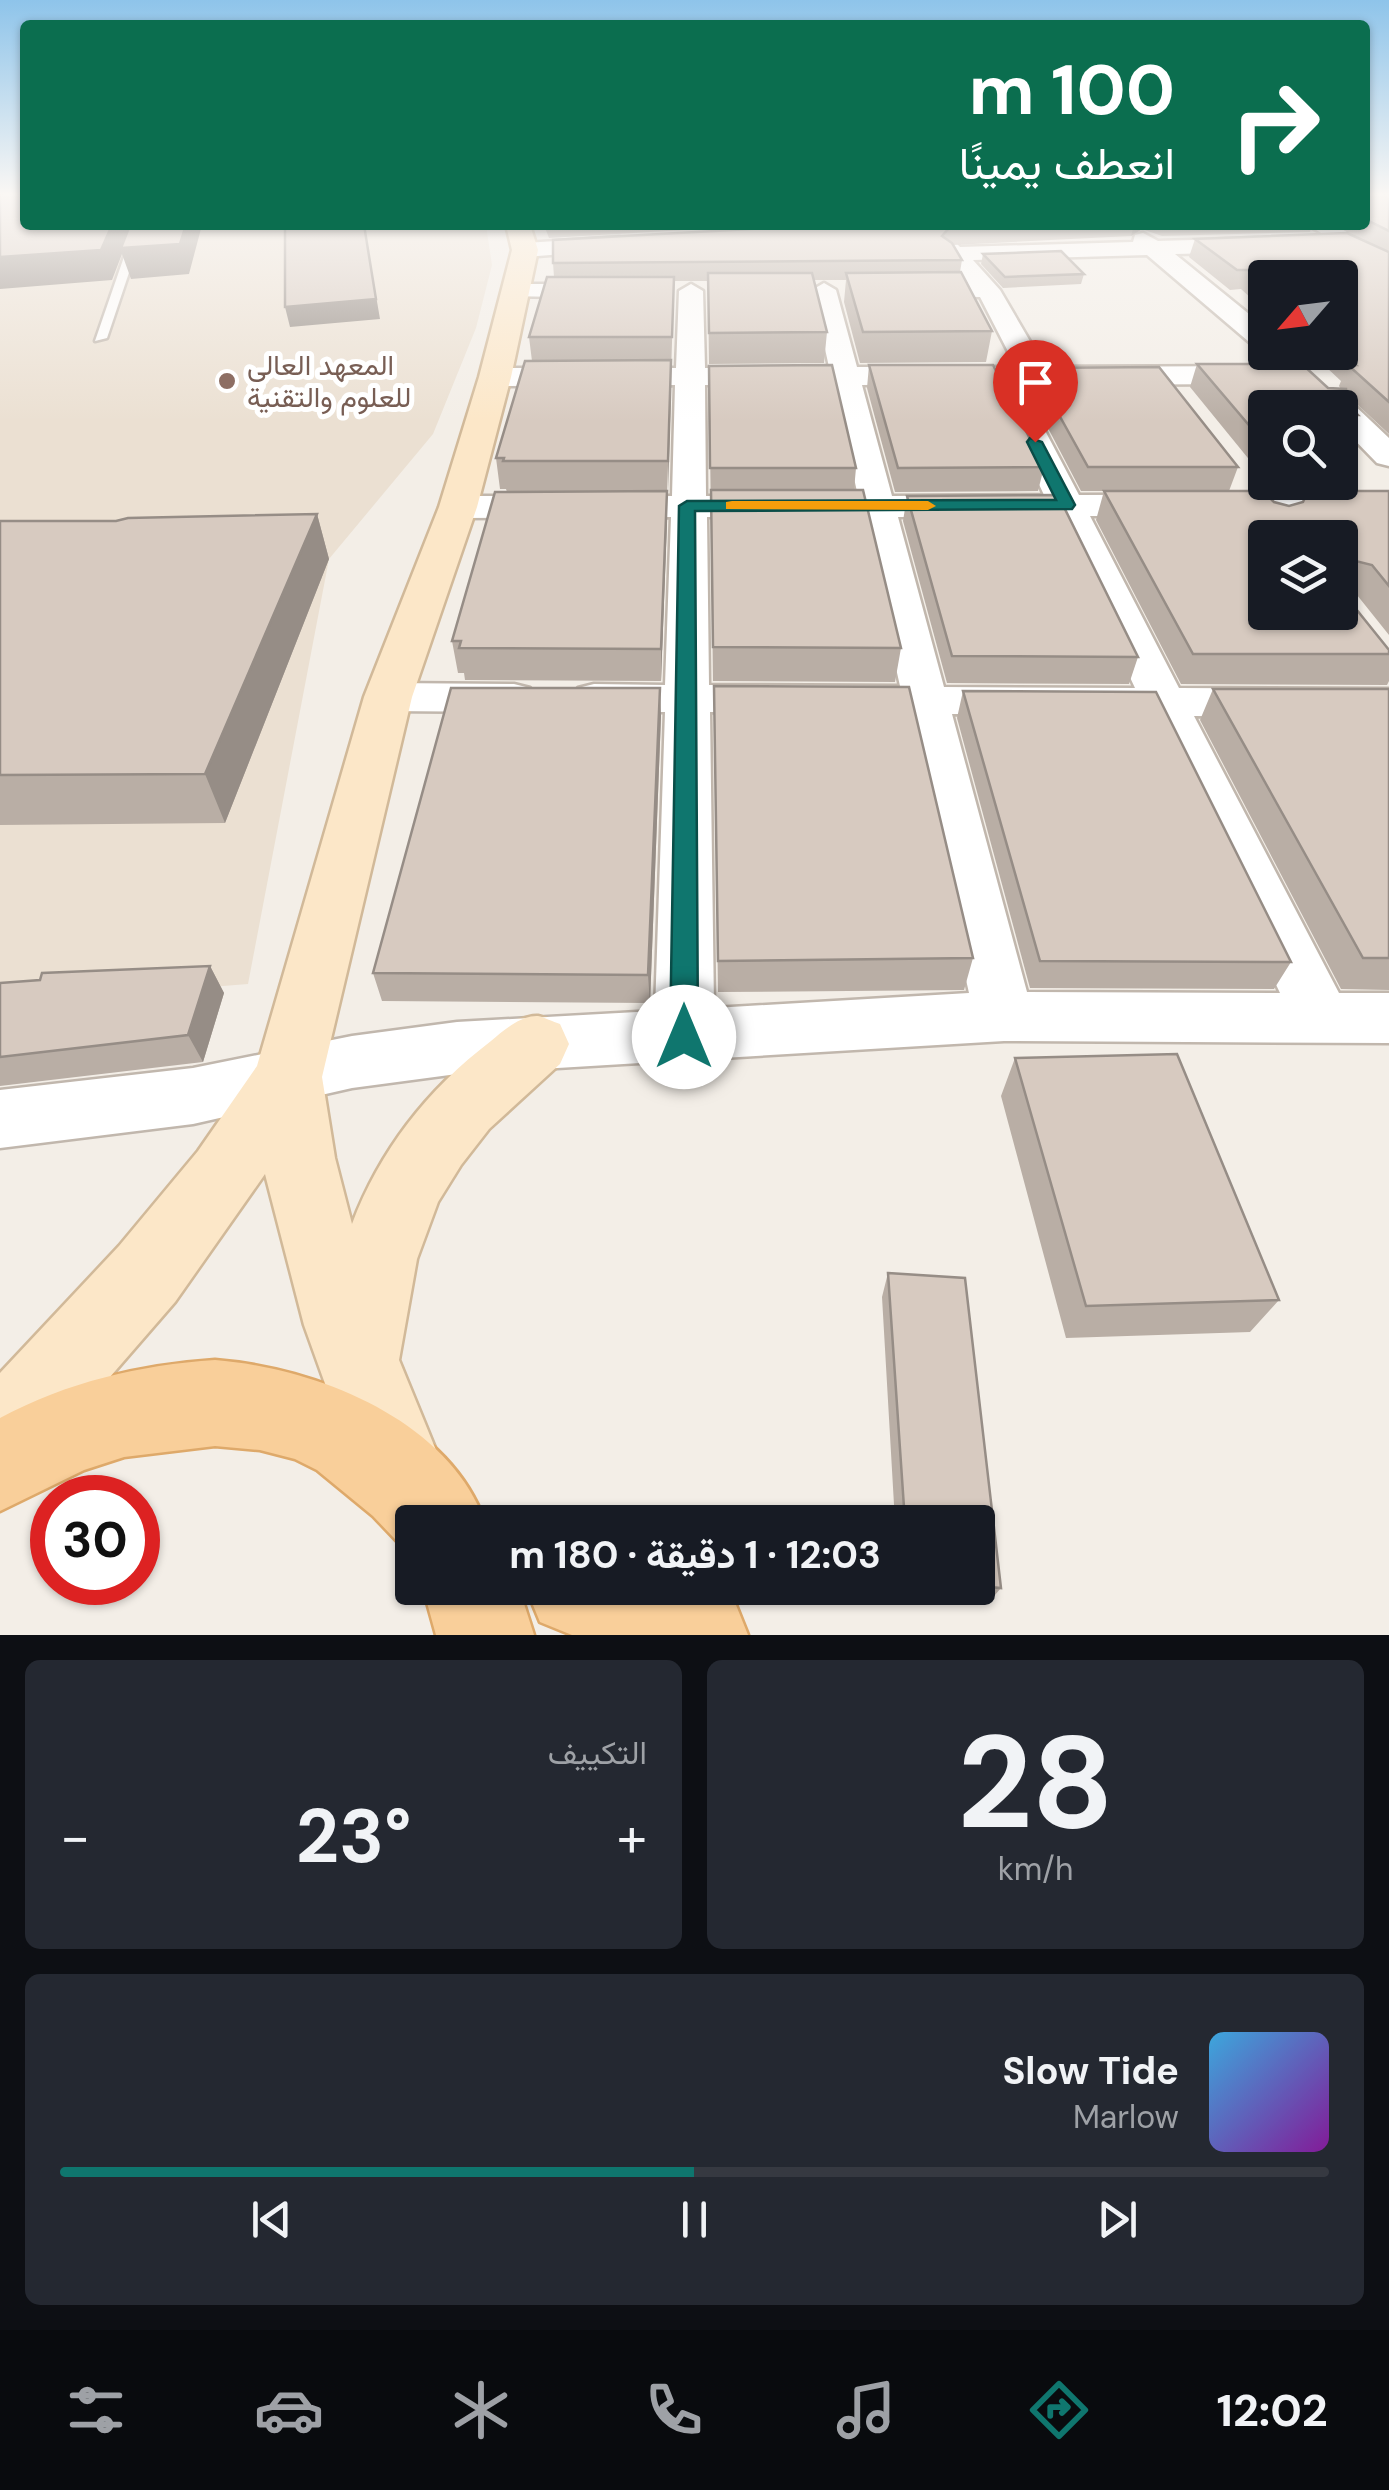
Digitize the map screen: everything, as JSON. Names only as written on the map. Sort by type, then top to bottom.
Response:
[{"type":"main road","points":[[0,1437],[147,1274],[224,1174],[288,1078],[388,697],[458,506],[495,378],[516,269]]},
{"type":"main road","points":[[358,1367],[364,1309],[377,1254],[396,1203],[422,1157],[456,1112],[494,1075],[536,1044]]},
{"type":"main road","points":[[288,1078],[301,1170],[358,1367],[428,1505]]},
{"type":"main road","points":[[0,1466],[22,1452],[110,1418],[193,1403],[272,1410],[342,1436],[416,1505]]},
{"type":"main road","points":[[473,1605],[486,1635]]},
{"type":"main road","points":[[620,1605],[700,1635]]},
{"type":"street","points":[[564,269],[632,291]]},
{"type":"street","points":[[969,269],[988,290],[1028,358],[1031,368],[1013,377]]},
{"type":"street","points":[[1180,269],[1248,326]]},
{"type":"street","points":[[824,290],[1004,1016]]},
{"type":"street","points":[[879,290],[988,290]]},
{"type":"street","points":[[684,1037],[691,291]]},
{"type":"street","points":[[495,378],[1161,376],[1248,367]]},
{"type":"street","points":[[1161,376],[1184,404]]},
{"type":"street","points":[[1013,377],[1067,505],[1322,1019]]},
{"type":"street","points":[[1316,385],[1321,390]]},
{"type":"street","points":[[1358,426],[1389,456]]},
{"type":"street","points":[[1240,476],[1274,520]]},
{"type":"street","points":[[458,506],[1389,505]]},
{"type":"street","points":[[388,697],[1389,704]]},
{"type":"street","points":[[0,1119],[193,1096],[406,1053],[1004,1016],[1389,1018]]},
{"type":"lane","points":[[100,338],[124,269]]},
{"type":"shaded area","points":[[0,269],[491,269],[476,328],[433,434],[329,559],[248,984],[0,1004]]},
{"type":"building","points":[[285,269],[371,269],[376,299],[285,307]]},
{"type":"building","points":[[998,269],[1079,269],[1084,274],[1005,277]]},
{"type":"building","points":[[1358,269],[1389,269],[1389,402],[1354,370],[1358,370]]},
{"type":"building","points":[[961,272],[992,331],[863,332],[846,273]]},
{"type":"building","points":[[708,273],[812,273],[827,332],[709,333]]},
{"type":"building","points":[[547,277],[674,277],[672,337],[529,337]]},
{"type":"building","points":[[671,360],[668,461],[496,458],[525,361]]},
{"type":"building","points":[[1197,364],[1248,364],[1248,370],[1308,370],[1328,388],[1346,389],[1248,390],[1248,424]]},
{"type":"building","points":[[832,365],[856,468],[710,468],[709,366]]},
{"type":"building","points":[[869,365],[993,365],[1044,467],[898,468]]},
{"type":"building","points":[[1159,367],[1238,467],[1088,467],[1033,368]]},
{"type":"building","points":[[711,490],[863,490],[901,648],[713,647]]},
{"type":"building","points":[[667,491],[661,649],[459,648],[461,641],[452,641],[495,492]]},
{"type":"building","points":[[1104,491],[1248,491],[1248,500],[1272,500],[1289,506],[1304,500],[1358,500],[1358,491],[1389,491],[1389,586],[1372,565],[1358,562],[1358,520],[1248,520],[1248,630],[1358,630],[1358,611],[1389,654],[1193,654]]},
{"type":"building","points":[[1058,495],[1138,657],[952,656],[907,496]]},
{"type":"building","points":[[317,514],[205,774],[0,775],[0,521]]},
{"type":"building","points":[[714,686],[909,687],[973,958],[718,961]]},
{"type":"building","points":[[451,688],[660,688],[648,975],[373,973]]},
{"type":"building","points":[[1213,689],[1389,689],[1389,958],[1363,958]]},
{"type":"building","points":[[963,691],[1156,692],[1291,962],[1040,961]]},
{"type":"building","points":[[210,966],[188,1035],[0,1057],[0,983],[40,980],[42,973]]},
{"type":"building","points":[[1177,1054],[1279,1300],[1086,1306],[1015,1058]]},
{"type":"building","points":[[888,1273],[965,1278],[991,1505],[904,1505]]},
{"type":"building","points":[[995,1536],[1001,1588],[995,1587]]},
{"type":"slow traffic","points":[[732,506],[928,506]]},
{"type":"place","name":"المعهد العالي للعلوم والتقنية","points":[[227,381]]},
{"type":"route","points":[[684,1037],[687,506],[1067,505],[1035,442]]}]
